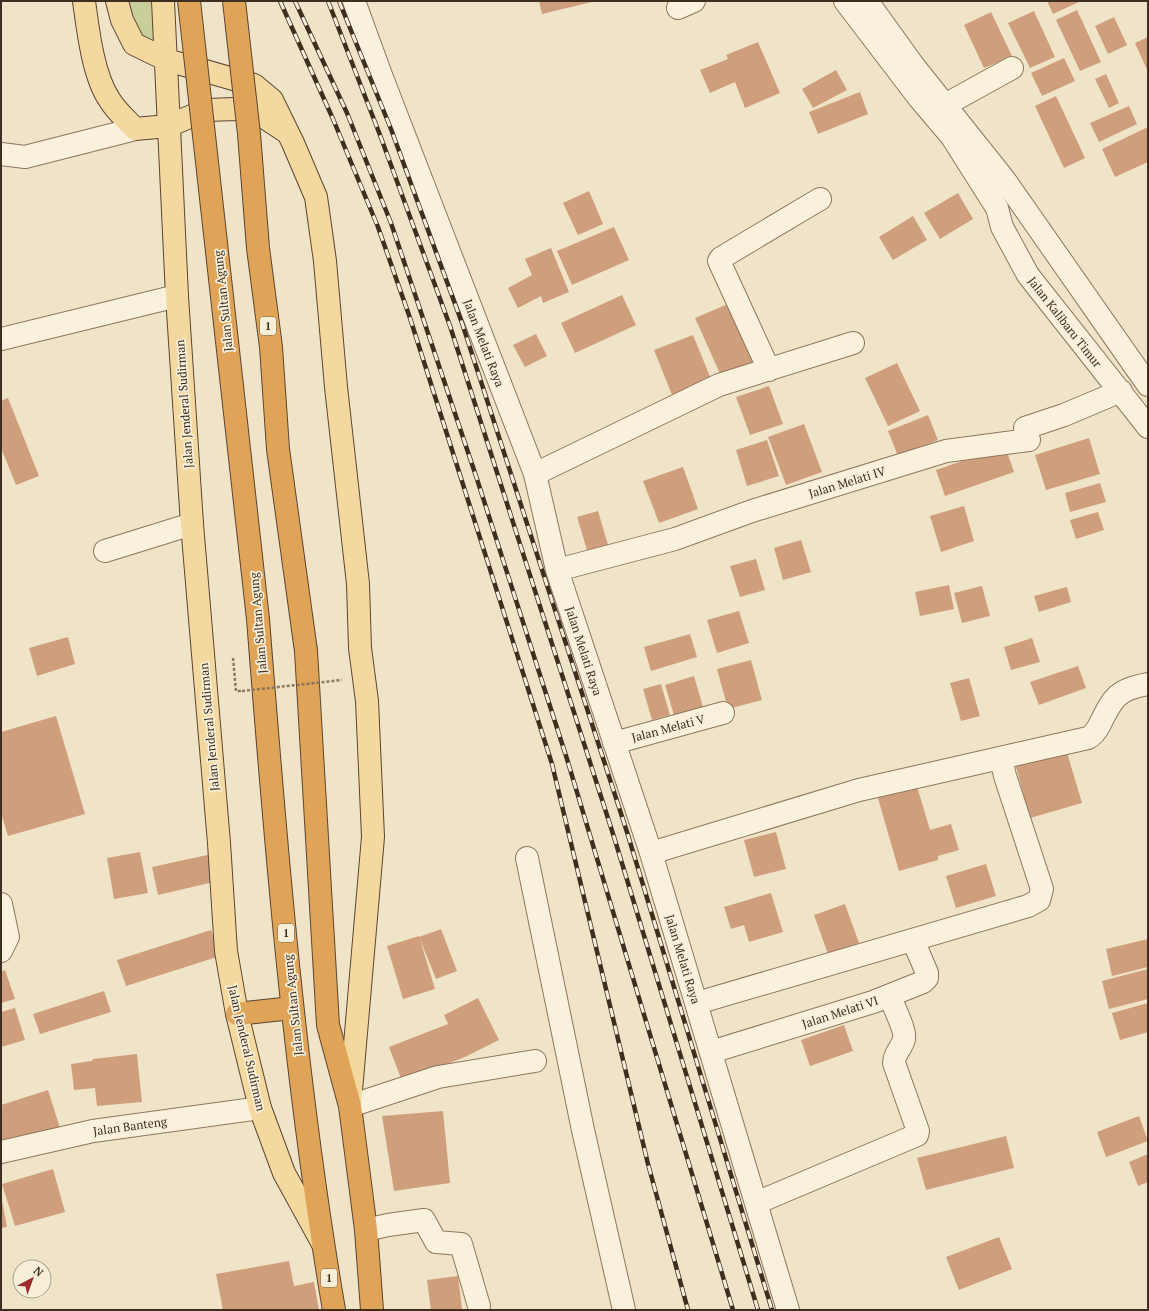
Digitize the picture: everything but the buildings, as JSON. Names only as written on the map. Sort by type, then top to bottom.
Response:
[{"type":"highway","name":"Jalan Sultan Agung","points":[[189,1],[258,620],[292,1008],[323,1246]]},
{"type":"highway","name":"1","points":[[234,1],[258,248],[271,347],[278,449],[306,650],[328,1025],[350,1106],[366,1230],[372,1310]]},
{"type":"highway","points":[[237,1014],[292,1008]]},
{"type":"highway","name":"Jalan Jenderal Sudirman","points":[[323,1246],[334,1310]]},
{"type":"main road","points":[[84,1],[90,40],[108,99],[135,130],[162,153],[170,176]]},
{"type":"main road","points":[[117,1],[122,20],[134,44],[167,60],[254,85],[272,100],[316,197],[325,261],[337,395],[358,584],[360,648],[367,701],[373,837],[350,1106]]},
{"type":"main road","name":"Jalan Jenderal Sudirman","points":[[163,1],[167,60],[170,176],[192,524],[218,828],[226,952],[237,1014],[260,1108],[284,1173],[323,1246]]},
{"type":"main road","points":[[135,130],[168,126],[206,110],[236,109],[256,112],[288,133]]},
{"type":"street","name":"Jalan Melati Raya","points":[[354,1],[381,75],[535,474],[557,570],[650,853],[697,1003],[788,1310]]},
{"type":"street","name":"Jalan Kalibaru Timur","points":[[845,1],[919,98],[952,137],[997,208],[1002,227],[1028,275],[1148,427]]},
{"type":"street","points":[[866,1],[893,39],[1015,196],[1147,383]]},
{"type":"street","points":[[945,105],[1012,68]]},
{"type":"street","points":[[1,154],[25,158],[135,130]]},
{"type":"street","points":[[997,208],[1015,196]]},
{"type":"street","points":[[769,370],[719,262],[722,258],[820,199]]},
{"type":"street","points":[[1,339],[177,296]]},
{"type":"street","points":[[535,474],[719,385],[852,343]]},
{"type":"street","name":"Jalan Melati IV","points":[[557,570],[675,539],[752,511],[946,451],[1029,440],[1024,428],[1064,415],[1121,392]]},
{"type":"street","points":[[105,551],[192,524]]},
{"type":"street","points":[[650,853],[859,790],[1088,738],[1096,733],[1114,697],[1126,689],[1148,684]]},
{"type":"street","name":"Jalan Melati V","points":[[614,743],[723,713]]},
{"type":"street","points":[[697,1003],[1028,906],[1039,900],[1042,889],[1005,776],[1001,758]]},
{"type":"street","points":[[527,858],[548,954],[583,1130],[624,1310]]},
{"type":"street","points":[[1,904],[8,937],[1,951]]},
{"type":"street","name":"Jalan Melati VI","points":[[711,1052],[890,996],[923,982],[927,978],[913,940]]},
{"type":"street","points":[[756,1203],[916,1135],[918,1131],[894,1063],[894,1058],[902,1044],[904,1036],[890,996]]},
{"type":"street","points":[[350,1106],[438,1077],[535,1061]]},
{"type":"street","name":"Jalan Banteng","points":[[1,1152],[93,1131],[260,1108]]},
{"type":"street","points":[[366,1230],[424,1220],[436,1242],[461,1244],[479,1306]]},
{"type":"path","points":[[233,658],[236,691]]},
{"type":"path","points":[[242,691],[342,680]]},
{"type":"green space","points":[[117,1],[163,1],[167,60],[134,44]]},
{"type":"railway","points":[[280,1],[333,119],[378,227],[410,318],[552,764],[648,1164],[688,1310]]},
{"type":"railway","points":[[295,1],[347,113],[391,223],[476,476],[567,759],[733,1310]]},
{"type":"railway","points":[[328,1],[380,135],[450,326],[614,837],[758,1310]]},
{"type":"railway","points":[[339,1],[391,129],[462,323],[627,832],[772,1310]]}]
